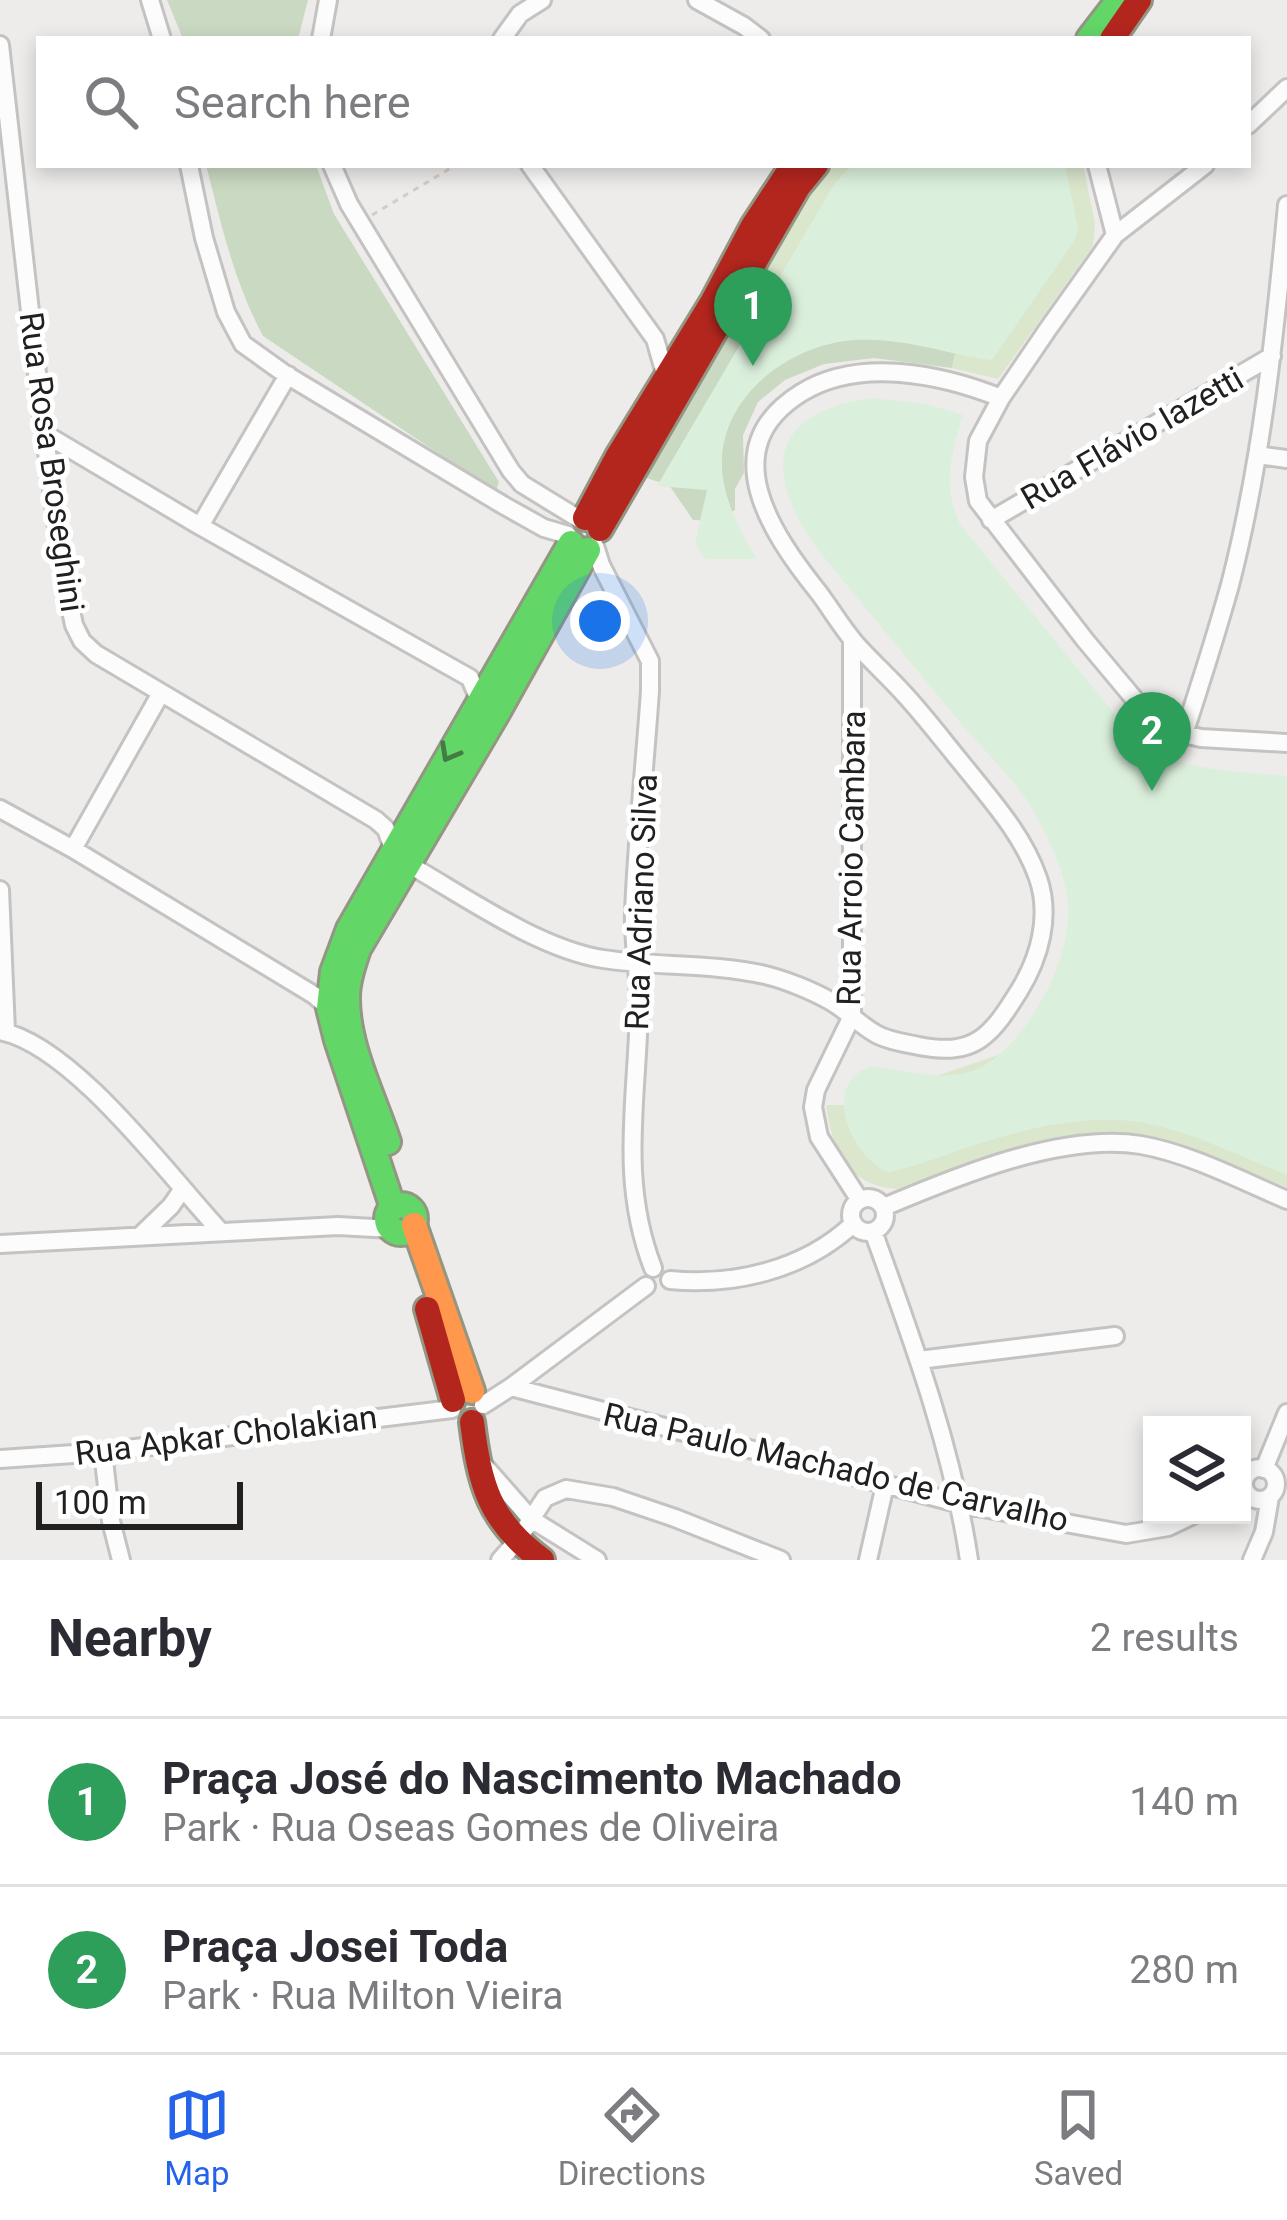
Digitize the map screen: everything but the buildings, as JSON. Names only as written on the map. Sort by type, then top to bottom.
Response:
[{"type":"main road","points":[[1091,36],[1119,0]]},
{"type":"main road","points":[[1114,36],[1139,0]]},
{"type":"main road","points":[[542,1560],[509,1551],[485,1495],[466,1405],[339,1048],[329,1008],[333,972],[349,929],[496,715],[666,377],[791,168]]},
{"type":"main road","points":[[399,1219],[347,1002],[360,943],[479,700],[814,168]]},
{"type":"street","points":[[150,0],[161,36]]},
{"type":"street","points":[[322,36],[328,0]]},
{"type":"street","points":[[504,36],[520,14],[542,0]]},
{"type":"street","points":[[697,0],[756,36]]},
{"type":"street","name":"Rua Rosa Broseghini","points":[[0,45],[8,182],[74,625],[96,654],[376,820],[401,857]]},
{"type":"street","points":[[1251,122],[1287,88]]},
{"type":"street","points":[[190,168],[204,238],[230,324],[254,354],[544,528],[584,534]]},
{"type":"street","points":[[333,168],[360,222],[496,447],[522,484],[546,497],[584,534]]},
{"type":"street","points":[[532,168],[655,339],[666,377]]},
{"type":"street","points":[[1098,168],[1115,235]]},
{"type":"street","points":[[1201,168],[1115,235],[1001,398],[978,441],[974,477],[978,501],[992,520],[1157,720],[1184,734],[1287,743]]},
{"type":"street","points":[[1184,734],[1230,583],[1257,455],[1287,206]]},
{"type":"street","name":"Rua Flávio Iazetti","points":[[992,520],[1272,356]]},
{"type":"street","points":[[401,857],[532,934],[599,959],[769,976],[832,1002],[888,1039],[951,1051],[971,1046],[992,1028],[1018,992],[1040,942],[1044,917],[1037,876],[1010,822],[906,695],[852,640],[779,538],[760,499],[755,458],[768,422],[780,407],[817,383],[872,371],[927,377],[1001,398]]},
{"type":"street","points":[[200,526],[288,375]]},
{"type":"street","points":[[45,434],[470,678],[479,700]]},
{"type":"street","points":[[1257,455],[1287,459]]},
{"type":"street","points":[[503,505],[522,484]]},
{"type":"street","points":[[531,520],[546,497]]},
{"type":"street","name":"Rua Adriano Silva","points":[[584,534],[650,661],[634,918],[639,1002],[632,1185],[649,1277]]},
{"type":"street","name":"Rua Arroio Cambara","points":[[852,640],[852,1016],[821,1078],[813,1107],[819,1137],[859,1199]]},
{"type":"street","points":[[73,849],[161,694]]},
{"type":"street","points":[[0,809],[329,1008]]},
{"type":"street","points":[[0,890],[3,1031],[37,1046],[88,1085],[221,1232]]},
{"type":"street","points":[[884,1207],[944,1181],[1018,1158],[1119,1142],[1163,1150],[1287,1200],[1287,1213]]},
{"type":"street","points":[[140,1237],[182,1190]]},
{"type":"street","points":[[859,1199],[878,1200],[884,1207],[885,1217],[873,1232],[862,1232],[853,1224],[852,1206],[859,1199]]},
{"type":"street","points":[[0,1244],[399,1219]]},
{"type":"street","points":[[466,1405],[511,1387],[661,1268],[670,1280],[746,1279],[818,1251],[853,1224]]},
{"type":"street","points":[[873,1232],[919,1360],[961,1504],[969,1560]]},
{"type":"street","points":[[919,1360],[1115,1336]]},
{"type":"street","name":"Rua Paulo Machado de Carvalho","points":[[511,1387],[961,1504],[1126,1534],[1174,1524]]},
{"type":"street","name":"Rua Apkar Cholakian","points":[[0,1459],[103,1452],[466,1405]]},
{"type":"street","points":[[1264,1469],[1287,1413]]},
{"type":"street","points":[[103,1452],[121,1560]]},
{"type":"street","points":[[478,1459],[531,1519],[597,1560]]},
{"type":"street","points":[[1251,1472],[1264,1469],[1276,1481],[1252,1560]]},
{"type":"street","points":[[868,1560],[885,1485]]},
{"type":"street","points":[[509,1551],[545,1498],[566,1489],[613,1497],[781,1560]]},
{"type":"street","points":[[1251,1497],[1270,1497]]},
{"type":"path","points":[[360,222],[451,168]]},
{"type":"green space","points":[[167,0],[308,0],[299,36],[182,36]]},
{"type":"green space","points":[[207,168],[317,168],[334,214],[499,482],[496,492],[263,336],[223,231]]},
{"type":"green space","points":[[819,168],[1084,168],[1095,223],[1093,246],[998,379],[952,368],[956,349],[813,269],[761,301],[714,345]]},
{"type":"green space","points":[[849,168],[1066,168],[1078,229],[992,360],[908,343],[856,340],[803,353],[757,384],[728,429],[722,456],[729,503],[757,559],[705,559],[695,543],[707,490],[657,486],[835,183]]},
{"type":"green space","points":[[813,269],[956,349],[952,368],[874,358],[824,364],[785,380],[758,402],[743,435],[744,473],[735,489],[735,510],[714,521],[693,520],[669,485],[643,477],[714,345],[761,301]]},
{"type":"green space","points":[[872,398],[927,404],[963,415],[950,483],[960,524],[1136,740],[1189,764],[1287,776],[1287,1175],[1177,1131],[1124,1120],[1027,1130],[889,1172],[863,1152],[853,1136],[844,1102],[856,1074],[873,1066],[963,1074],[997,1057],[1014,1040],[1053,977],[1068,919],[1060,868],[1025,799],[822,555],[790,500],[784,453],[793,434],[810,418],[836,406]]},
{"type":"green space","points":[[1287,958],[1287,1187],[1184,1146],[1124,1134],[1050,1141],[897,1189],[866,1181],[838,1151],[826,1105],[850,1105]]},
{"type":"traffic: fast","points":[[1091,36],[1119,0]]},
{"type":"traffic: fast","points":[[393,1208],[337,1040],[329,1008],[333,972],[349,929],[571,543]]},
{"type":"traffic: fast","points":[[388,1142],[356,1052],[348,1014],[348,984],[358,949],[588,550]]},
{"type":"traffic: fast","points":[[401,1205],[411,1209],[415,1219],[411,1229],[401,1233],[391,1229],[387,1219],[391,1209],[401,1205]]},
{"type":"traffic: slow","points":[[414,1225],[472,1391]]},
{"type":"traffic: jam","points":[[1114,36],[1139,0]]},
{"type":"traffic: jam","points":[[585,518],[791,168]]},
{"type":"traffic: jam","points":[[600,529],[798,187],[814,168]]},
{"type":"traffic: jam","points":[[427,1309],[453,1400]]},
{"type":"traffic: jam","points":[[472,1422],[490,1500],[510,1531],[542,1560]]},
{"type":"place","name":"Praça José do Nascimento Machado","points":[[753,366]]},
{"type":"place","name":"Praça Josei Toda","points":[[1152,791]]}]
